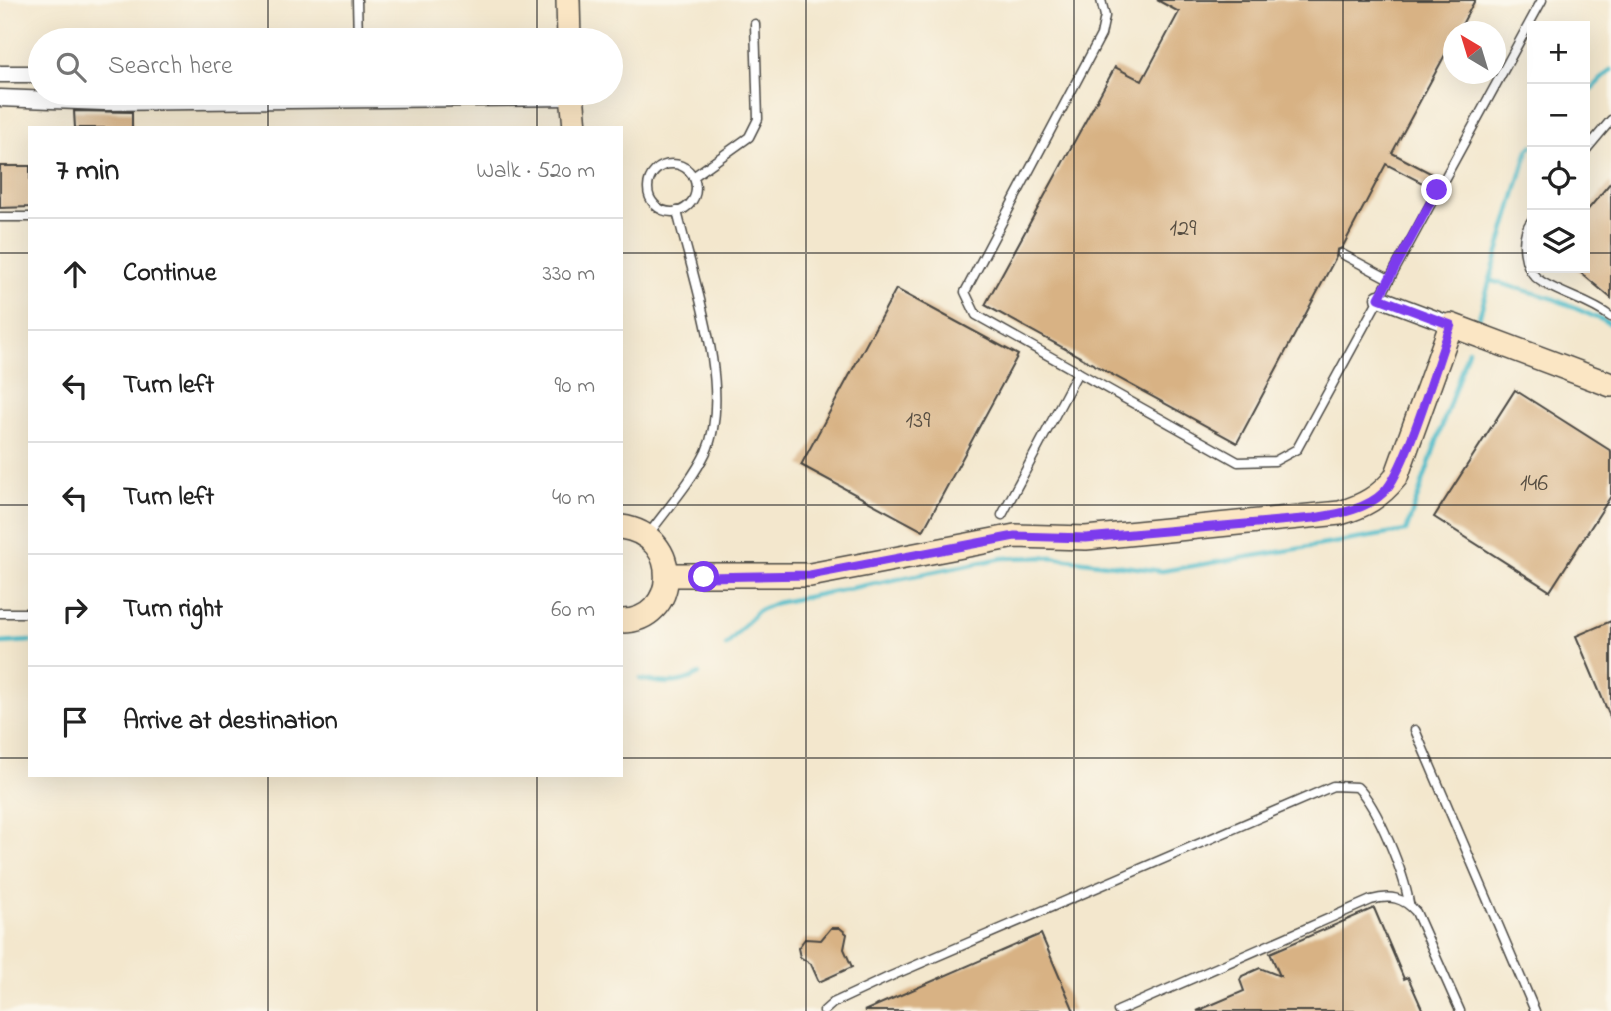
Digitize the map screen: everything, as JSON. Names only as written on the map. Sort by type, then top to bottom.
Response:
[{"type":"street","points":[[568,0],[569,28]]},
{"type":"street","points":[[0,74],[28,74]]},
{"type":"street","points":[[0,98],[28,99]]},
{"type":"street","points":[[573,105],[575,126]]},
{"type":"street","points":[[1379,298],[1611,385]]},
{"type":"street","points":[[667,575],[810,575],[1015,536],[1086,538],[1340,513],[1372,500],[1396,477],[1451,325]]},
{"type":"street","points":[[623,528],[648,535],[662,553],[667,575],[666,586],[655,606],[642,616],[623,621]]},
{"type":"lane","points":[[358,0],[358,28]]},
{"type":"lane","points":[[1101,0],[1105,16],[1101,35],[965,292],[976,315],[1238,462],[1275,461],[1297,449],[1542,0]]},
{"type":"lane","points":[[693,177],[748,137],[758,119],[755,24]]},
{"type":"lane","points":[[1588,147],[1611,120]]},
{"type":"lane","points":[[671,164],[686,168],[693,177],[695,197],[691,204],[677,211],[669,212],[656,205],[649,192],[651,177],[663,166],[671,164]]},
{"type":"lane","points":[[648,535],[706,453],[714,427],[717,404],[715,371],[677,211]]},
{"type":"lane","points":[[0,217],[28,217]]},
{"type":"lane","points":[[1527,226],[1524,230],[1524,254],[1527,259]]},
{"type":"lane","points":[[1342,254],[1389,279]]},
{"type":"lane","points":[[1535,273],[1540,281],[1597,307],[1611,317]]},
{"type":"lane","points":[[1002,514],[1078,372]]},
{"type":"lane","points":[[0,613],[28,612]]},
{"type":"lane","points":[[1415,730],[1535,1011]]},
{"type":"lane","points":[[824,1011],[833,1003],[904,971],[1333,786],[1357,787],[1369,802],[1404,883],[1409,903],[1423,924],[1460,1011]]},
{"type":"lane","points":[[1118,1011],[1371,901],[1389,897],[1409,903]]},
{"type":"building","points":[[1157,0],[1475,0],[1464,21],[1443,21],[1443,59],[1392,153],[1436,176],[1430,187],[1386,164],[1342,248],[1337,250],[1336,257],[1237,443],[985,305],[1115,67],[1142,81],[1179,12]]},
{"type":"building","points":[[74,111],[132,112],[132,126],[75,126]]},
{"type":"building","points":[[0,166],[28,166],[28,207],[0,208]]},
{"type":"building","points":[[1611,182],[1611,298],[1581,273],[1590,273],[1590,207]]},
{"type":"building","points":[[896,289],[1018,355],[923,531],[801,465]]},
{"type":"building","points":[[1515,390],[1611,451],[1611,496],[1550,591],[1434,517]]},
{"type":"building","points":[[1611,621],[1611,719],[1576,636]]},
{"type":"building","points":[[1374,908],[1404,979],[1408,977],[1423,1011],[1197,1011],[1244,991],[1240,980],[1242,976],[1260,968],[1280,976],[1270,953]]},
{"type":"building","points":[[831,928],[840,928],[847,934],[844,949],[852,967],[819,982],[811,964],[800,957],[798,948],[805,939],[821,940]]},
{"type":"building","points":[[1041,934],[1074,1011],[864,1011]]},
{"type":"waterway","points":[[1590,90],[1611,70]]},
{"type":"waterway","points":[[1478,321],[1531,147]]},
{"type":"waterway","points":[[1492,281],[1552,298],[1611,324]]},
{"type":"waterway","points":[[726,646],[757,611],[776,603],[1003,558],[1052,557],[1162,571],[1406,531],[1468,350]]},
{"type":"waterway","points":[[0,643],[28,641]]},
{"type":"waterway","points":[[640,679],[670,683],[684,681],[699,674]]},
{"type":"route","points":[[704,577],[810,575],[1015,536],[1086,538],[1314,518],[1358,508],[1385,492],[1396,477],[1451,325],[1379,298],[1437,190]]}]
